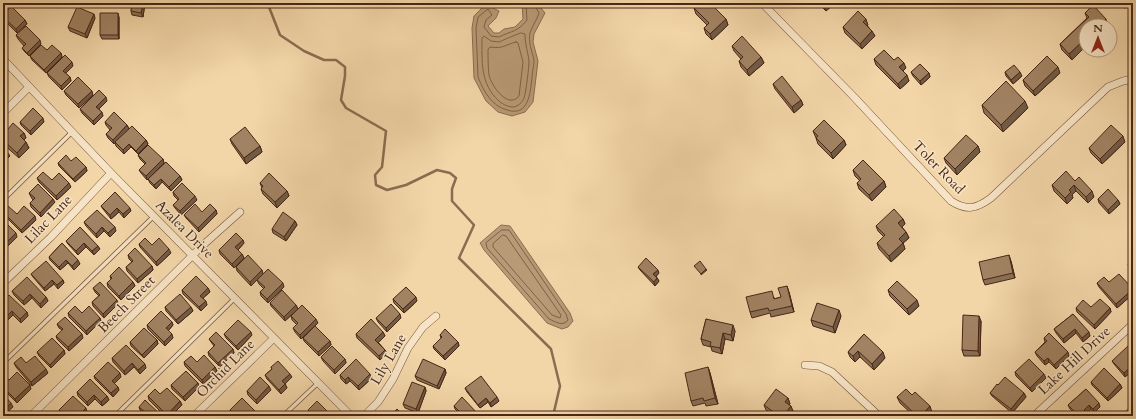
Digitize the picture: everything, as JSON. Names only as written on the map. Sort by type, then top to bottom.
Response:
[{"type":"street","name":"Toler Road","points":[[762,3],[854,97],[951,201],[959,206],[970,208],[980,206],[991,198],[1108,87],[1133,79]]},
{"type":"street","name":"Azalea Drive","points":[[3,59],[111,173],[351,416]]},
{"type":"street","points":[[3,113],[29,87]]},
{"type":"street","name":"Lilac Lane","points":[[3,283],[51,237],[111,173]]},
{"type":"street","name":"Beech Street","points":[[31,416],[194,256],[202,246],[240,212]]},
{"type":"street","name":"Lily Lane","points":[[364,416],[378,402],[393,379],[408,348],[423,327],[436,316]]},
{"type":"street","name":"Lake Hill Drive","points":[[1034,416],[1133,324]]},
{"type":"street","name":"Orchid Lane","points":[[194,416],[274,338]]},
{"type":"street","points":[[805,364],[819,366],[832,372],[880,416]]},
{"type":"lane","points":[[3,200],[72,132]]},
{"type":"lane","points":[[3,363],[154,216]]},
{"type":"lane","points":[[115,416],[235,298]]},
{"type":"lane","points":[[283,416],[318,383]]},
{"type":"lane","points":[[1124,416],[1133,407]]},
{"type":"water","points":[[487,3],[494,3],[493,8],[499,11],[496,18],[488,26],[494,33],[499,33],[504,29],[515,27],[523,19],[522,3],[537,3],[545,13],[534,34],[533,42],[538,61],[533,102],[525,112],[512,116],[498,112],[486,101],[474,78],[472,28],[474,16]]},
{"type":"water","points":[[501,225],[510,226],[570,313],[573,321],[568,327],[562,329],[547,323],[484,250],[480,243]]},
{"type":"building","points":[[132,3],[143,3],[141,13],[131,11]]},
{"type":"building","points":[[699,3],[710,3],[726,19],[710,34],[704,28],[709,23],[694,8]]},
{"type":"building","points":[[1093,5],[1105,18],[1088,18],[1089,17],[1085,13]]},
{"type":"building","points":[[11,6],[25,20],[16,29],[3,17]]},
{"type":"building","points":[[77,7],[94,14],[85,34],[68,27]]},
{"type":"building","points":[[858,11],[866,19],[863,22],[872,31],[860,44],[843,27]]},
{"type":"building","points":[[100,13],[118,13],[118,35],[100,35]]},
{"type":"building","points":[[26,26],[40,40],[27,53],[22,48],[26,44],[16,35]]},
{"type":"building","points":[[1078,27],[1078,46],[1069,54],[1060,44]]},
{"type":"building","points":[[742,36],[761,57],[747,70],[739,61],[743,57],[732,46]]},
{"type":"building","points":[[41,45],[47,50],[52,45],[61,53],[44,70],[30,56]]},
{"type":"building","points":[[884,50],[894,60],[898,57],[904,63],[899,67],[907,75],[898,84],[874,59]]},
{"type":"building","points":[[65,55],[72,62],[63,71],[70,77],[61,86],[47,73]]},
{"type":"building","points":[[1047,56],[1058,67],[1033,91],[1023,80]]},
{"type":"building","points":[[920,64],[929,73],[920,81],[911,72]]},
{"type":"building","points":[[1014,65],[1020,72],[1011,80],[1005,72]]},
{"type":"building","points":[[782,76],[801,100],[792,107],[773,84]]},
{"type":"building","points":[[78,77],[92,91],[78,104],[64,91]]},
{"type":"building","points":[[1006,81],[1025,101],[1001,125],[982,105]]},
{"type":"building","points":[[99,90],[106,97],[96,107],[102,112],[93,121],[80,109]]},
{"type":"building","points":[[33,108],[43,118],[30,131],[20,122]]},
{"type":"building","points":[[114,112],[127,125],[113,140],[106,134],[112,128],[105,122]]},
{"type":"building","points":[[824,120],[844,140],[831,153],[816,138],[818,136],[813,131]]},
{"type":"building","points":[[13,123],[24,133],[20,136],[26,142],[17,153],[3,140],[3,135]]},
{"type":"building","points":[[1111,125],[1123,136],[1100,159],[1089,148]]},
{"type":"building","points":[[132,126],[146,140],[136,151],[129,144],[123,150],[115,142]]},
{"type":"building","points":[[245,127],[260,146],[244,158],[230,139]]},
{"type":"building","points":[[966,135],[978,146],[955,169],[944,158]]},
{"type":"building","points":[[148,145],[163,159],[146,176],[139,170],[146,163],[138,155]]},
{"type":"building","points":[[3,147],[8,153],[3,158]]},
{"type":"building","points":[[66,155],[71,161],[76,157],[86,167],[73,179],[58,163]]},
{"type":"building","points":[[863,160],[884,181],[869,195],[857,183],[861,179],[853,170]]},
{"type":"building","points":[[166,162],[180,176],[169,187],[161,179],[154,185],[148,179]]},
{"type":"building","points":[[1066,171],[1075,181],[1079,177],[1092,191],[1086,197],[1074,185],[1069,190],[1071,192],[1065,198],[1052,185]]},
{"type":"building","points":[[43,172],[52,180],[59,173],[69,183],[56,196],[37,178]]},
{"type":"building","points":[[269,173],[287,191],[275,202],[261,189],[263,186],[260,183]]},
{"type":"building","points":[[182,183],[195,196],[180,211],[173,205],[179,199],[173,192]]},
{"type":"building","points":[[38,184],[53,199],[40,213],[30,203],[35,198],[29,193]]},
{"type":"building","points":[[1108,189],[1118,200],[1108,210],[1098,199]]},
{"type":"building","points":[[115,192],[130,208],[123,214],[117,208],[110,215],[101,206]]},
{"type":"building","points":[[195,204],[202,212],[210,204],[216,210],[198,228],[184,215]]},
{"type":"building","points":[[8,206],[17,214],[24,206],[35,216],[21,230],[3,212]]},
{"type":"building","points":[[894,209],[903,219],[898,223],[906,232],[899,239],[903,243],[889,256],[877,243],[885,235],[876,226]]},
{"type":"building","points":[[97,210],[115,227],[108,233],[102,227],[96,234],[84,222]]},
{"type":"building","points":[[283,212],[295,221],[284,237],[272,229]]},
{"type":"building","points":[[8,225],[16,233],[3,246],[3,229]]},
{"type":"building","points":[[80,227],[98,246],[92,251],[84,243],[76,251],[66,241]]},
{"type":"building","points":[[236,233],[243,240],[235,247],[242,254],[232,264],[219,250]]},
{"type":"building","points":[[145,238],[152,245],[159,238],[169,249],[156,262],[139,244]]},
{"type":"building","points":[[62,243],[78,260],[72,266],[66,260],[59,267],[49,257]]},
{"type":"building","points":[[135,248],[152,266],[137,279],[126,267],[133,261],[128,255]]},
{"type":"building","points":[[248,255],[262,270],[250,282],[236,267]]},
{"type":"building","points":[[1009,255],[1013,273],[983,280],[979,262]]},
{"type":"building","points":[[646,258],[658,270],[653,274],[657,278],[654,282],[638,267]]},
{"type":"building","points":[[46,261],[63,280],[57,285],[52,280],[44,288],[31,274]]},
{"type":"building","points":[[700,261],[706,269],[701,274],[694,266]]},
{"type":"building","points":[[1133,261],[1133,275],[1128,264]]},
{"type":"building","points":[[119,267],[133,282],[119,296],[107,283],[112,278],[110,276]]},
{"type":"building","points":[[268,269],[283,283],[267,299],[260,292],[265,287],[257,280]]},
{"type":"building","points":[[1119,274],[1133,289],[1116,304],[1097,283],[1104,277],[1109,282]]},
{"type":"building","points":[[196,276],[208,288],[200,296],[206,301],[199,307],[182,290]]},
{"type":"building","points":[[27,277],[46,297],[40,304],[30,294],[23,301],[12,291]]},
{"type":"building","points":[[897,281],[917,300],[907,309],[888,290]]},
{"type":"building","points":[[100,282],[117,300],[103,314],[92,302],[100,295],[93,288]]},
{"type":"building","points":[[787,286],[792,306],[769,311],[768,308],[750,312],[746,297],[772,291],[774,299],[781,297],[778,288]]},
{"type":"building","points":[[406,287],[416,297],[403,309],[393,299]]},
{"type":"building","points":[[282,290],[296,305],[284,317],[270,303]]},
{"type":"building","points":[[180,294],[191,307],[176,320],[165,307]]},
{"type":"building","points":[[9,295],[27,312],[20,319],[12,311],[6,317],[3,314],[3,301]]},
{"type":"building","points":[[1100,299],[1110,308],[1094,325],[1076,308],[1083,300],[1091,307]]},
{"type":"building","points":[[817,303],[839,310],[833,327],[811,320]]},
{"type":"building","points":[[391,304],[400,314],[386,328],[376,318]]},
{"type":"building","points":[[302,305],[316,319],[300,335],[293,328],[298,323],[291,316]]},
{"type":"building","points":[[75,306],[82,313],[89,306],[100,318],[86,331],[68,313]]},
{"type":"building","points":[[161,311],[172,322],[166,328],[172,334],[164,342],[147,325]]},
{"type":"building","points":[[1073,314],[1089,332],[1082,338],[1075,329],[1063,339],[1054,329]]},
{"type":"building","points":[[963,315],[979,316],[978,351],[962,350]]},
{"type":"building","points":[[65,317],[82,334],[68,347],[56,336],[63,329],[57,324]]},
{"type":"building","points":[[371,319],[383,332],[375,340],[385,350],[379,356],[356,334]]},
{"type":"building","points":[[706,319],[733,325],[731,335],[723,333],[720,348],[710,346],[711,342],[701,339]]},
{"type":"building","points":[[238,320],[251,332],[236,346],[224,334]]},
{"type":"building","points":[[315,326],[330,341],[318,352],[303,338]]},
{"type":"building","points":[[144,328],[157,340],[142,355],[130,342]]},
{"type":"building","points":[[445,329],[458,342],[443,356],[433,346],[442,337],[440,335]]},
{"type":"building","points":[[216,332],[233,349],[218,363],[208,352],[215,345],[209,339]]},
{"type":"building","points":[[1049,333],[1068,352],[1054,365],[1048,358],[1044,361],[1035,352],[1047,341],[1044,338]]},
{"type":"building","points":[[864,334],[883,352],[872,364],[858,351],[853,356],[848,352]]},
{"type":"building","points":[[52,338],[64,350],[50,365],[37,352]]},
{"type":"building","points":[[126,345],[145,364],[138,370],[132,363],[124,371],[112,358]]},
{"type":"building","points":[[332,346],[345,359],[334,370],[321,357]]},
{"type":"building","points":[[1128,346],[1133,352],[1133,365],[1124,373],[1112,361]]},
{"type":"building","points":[[204,355],[215,367],[202,380],[184,362],[191,356],[197,362]]},
{"type":"building","points":[[35,356],[46,369],[31,382],[14,363],[21,357],[26,363]]},
{"type":"building","points":[[356,359],[370,374],[358,386],[348,377],[345,380],[340,375]]},
{"type":"building","points":[[423,359],[445,369],[437,386],[415,376]]},
{"type":"building","points":[[1029,359],[1044,374],[1030,388],[1015,372]]},
{"type":"building","points":[[278,361],[290,374],[282,381],[285,384],[279,390],[265,375]]},
{"type":"building","points":[[108,362],[120,373],[112,381],[118,387],[111,393],[94,376]]},
{"type":"building","points":[[708,367],[715,398],[704,401],[703,398],[691,401],[685,373]]},
{"type":"building","points":[[1104,368],[1120,384],[1107,398],[1091,382]]},
{"type":"building","points":[[186,371],[198,383],[183,397],[171,385]]},
{"type":"building","points":[[17,372],[30,385],[15,399],[3,387],[3,375],[9,380]]},
{"type":"building","points":[[481,376],[497,397],[490,403],[486,398],[478,405],[465,388]]},
{"type":"building","points":[[260,377],[269,386],[256,400],[247,391]]},
{"type":"building","points":[[1005,377],[1024,393],[1011,409],[990,393]]},
{"type":"building","points":[[90,379],[107,396],[101,402],[94,395],[87,402],[77,392]]},
{"type":"building","points":[[412,382],[425,387],[416,409],[403,404]]},
{"type":"building","points":[[167,388],[180,401],[167,415],[148,396],[155,389],[160,394]]},
{"type":"building","points":[[776,389],[788,398],[785,402],[791,406],[783,416],[779,416],[764,405]]},
{"type":"building","points":[[906,389],[912,395],[915,392],[930,406],[921,416],[917,416],[897,397]]},
{"type":"building","points":[[1086,389],[1099,403],[1093,409],[1089,405],[1084,410],[1088,413],[1085,416],[1079,416],[1068,405]]},
{"type":"building","points":[[3,394],[11,403],[3,411]]},
{"type":"building","points":[[73,396],[86,408],[78,416],[65,416],[59,410]]},
{"type":"building","points":[[462,397],[478,414],[476,416],[454,416],[459,411],[454,406]]},
{"type":"building","points":[[242,398],[256,412],[251,416],[236,416],[230,410]]},
{"type":"building","points":[[145,400],[162,416],[141,416],[145,412],[139,407]]},
{"type":"building","points":[[317,401],[332,416],[306,416],[310,412],[308,410]]},
{"type":"building","points":[[397,409],[404,416],[390,416]]},
{"type":"building","points":[[226,412],[229,416],[221,416]]},
{"type":"building","points":[[832,412],[835,416],[827,416]]},
{"type":"building","points":[[1063,412],[1067,416],[1058,416]]},
{"type":"waterway","points":[[263,3],[269,7],[280,35],[304,51],[324,60],[336,60],[345,67],[341,100],[346,108],[386,131],[382,167],[375,175],[376,185],[387,190],[406,185],[437,170],[450,173],[456,178],[452,189],[452,201],[474,225],[459,258],[551,349],[560,386],[553,416]]}]
